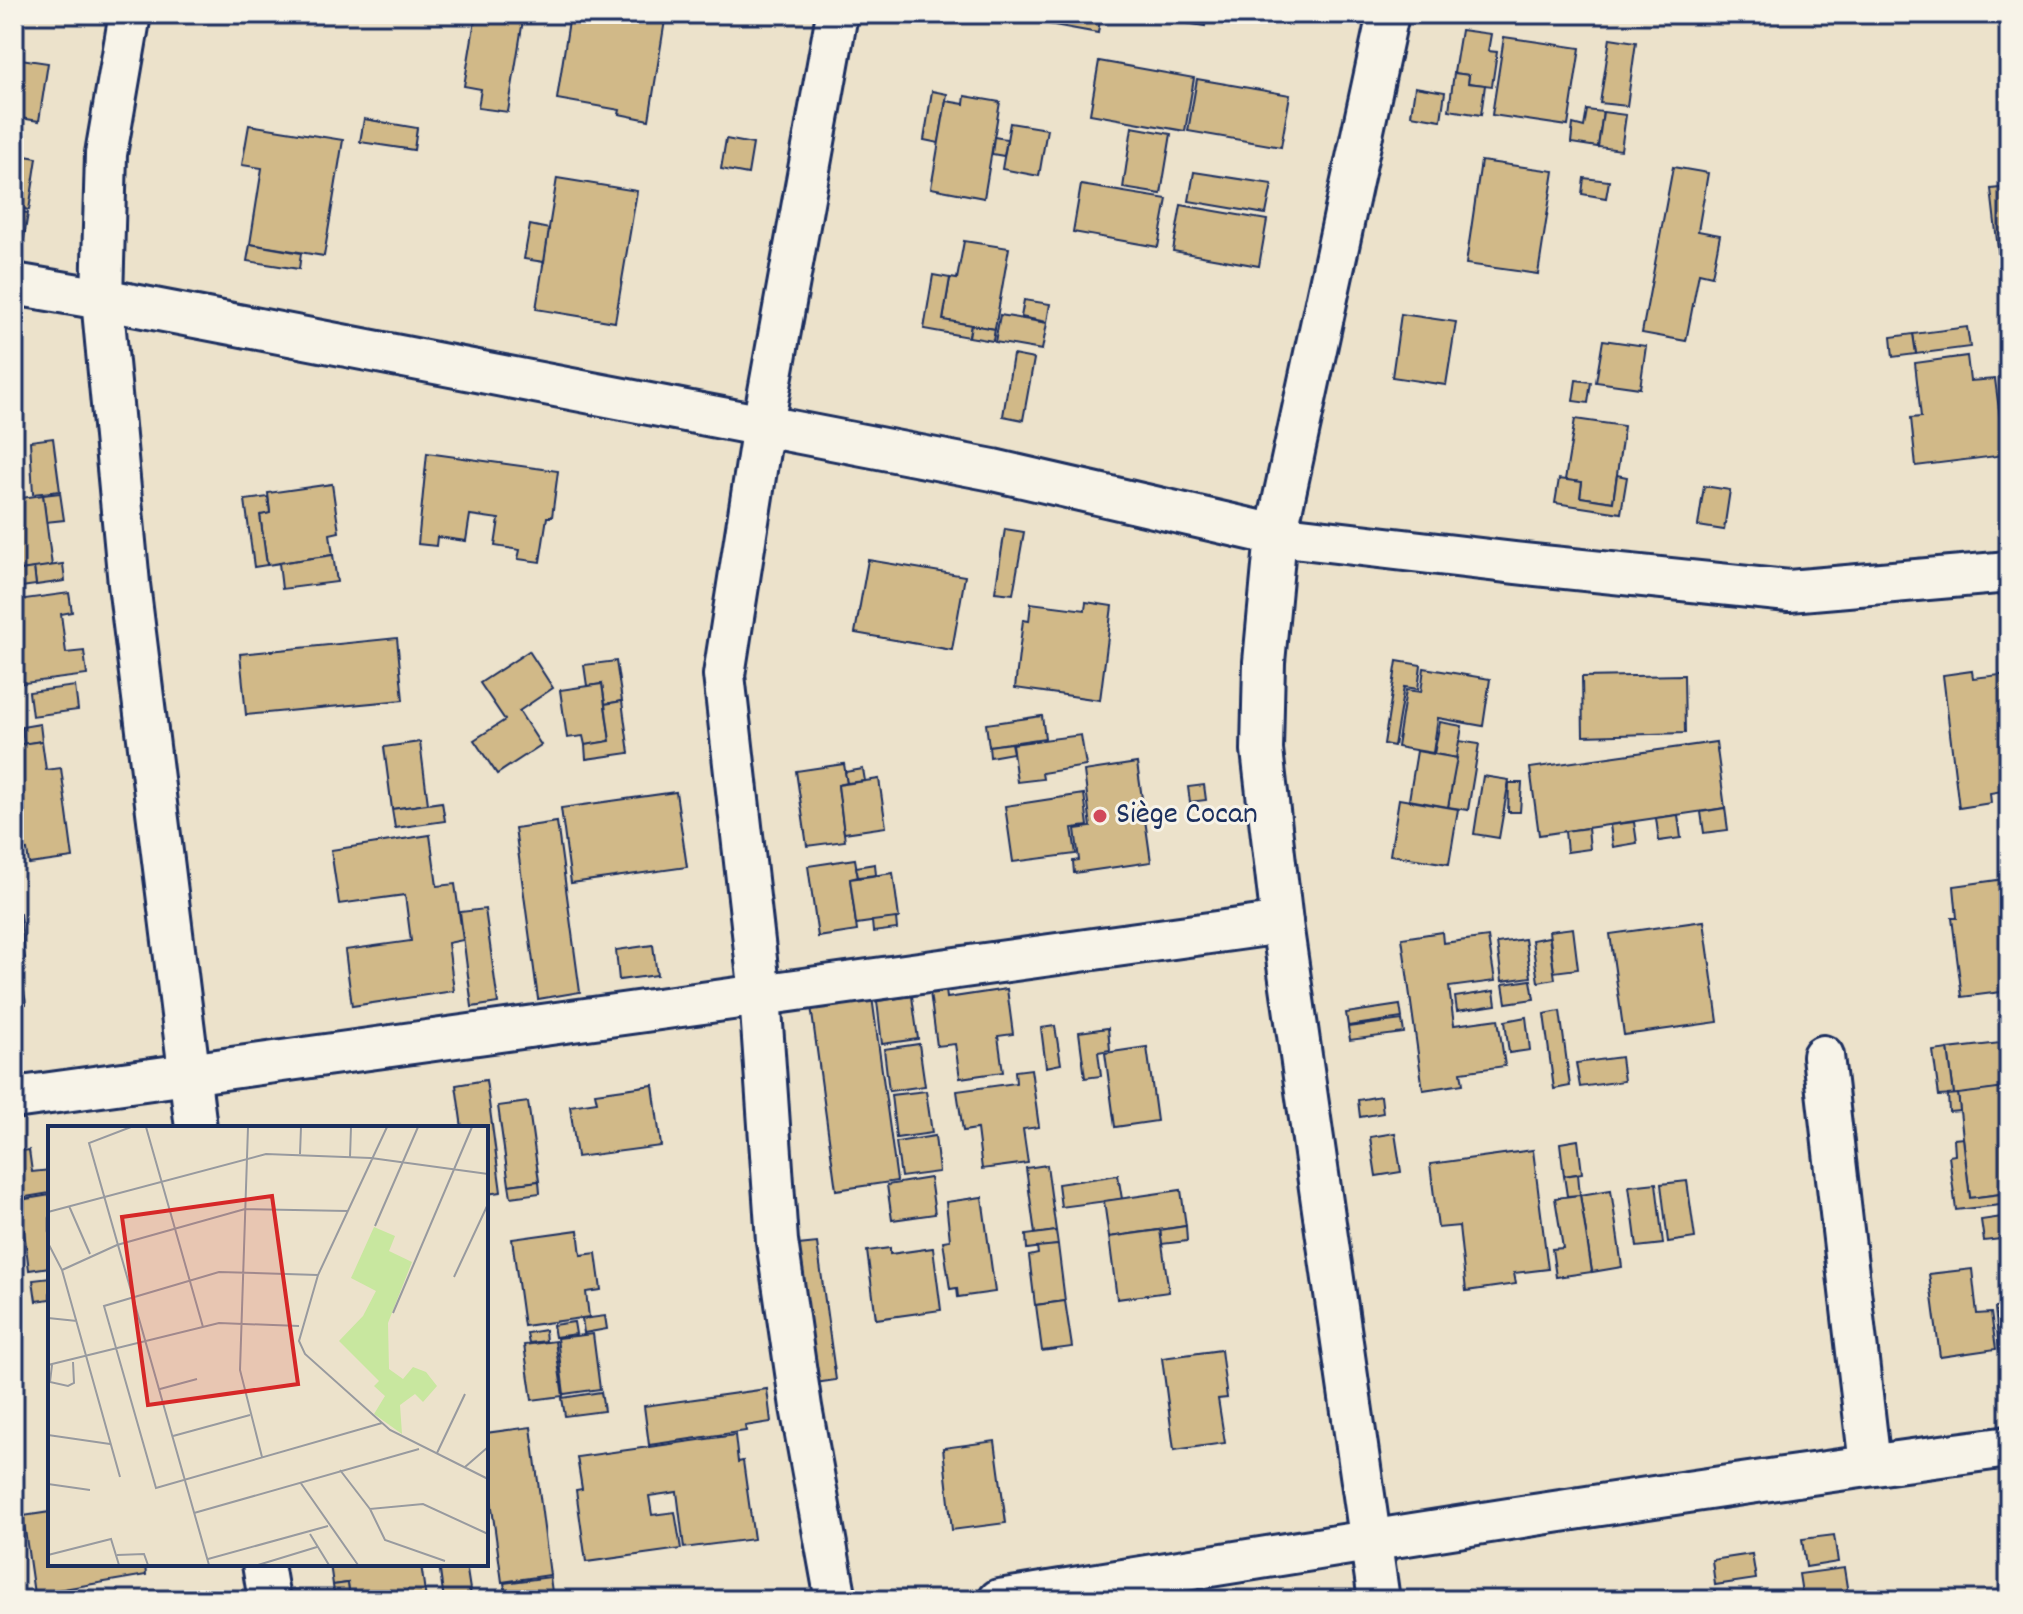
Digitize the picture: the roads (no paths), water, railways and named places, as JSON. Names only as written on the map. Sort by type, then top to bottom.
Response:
[{"type":"street","points":[[130,14],[106,154],[102,299],[129,584],[196,1126]]},
{"type":"street","points":[[836,1600],[801,1407],[777,1241],[760,995],[724,675],[763,425],[837,14]]},
{"type":"street","points":[[1379,1600],[1282,923],[1262,750],[1264,662],[1276,535],[1388,14]]},
{"type":"street","points":[[14,284],[993,470],[1276,535],[1789,591],[2009,572]]},
{"type":"street","points":[[14,1098],[1282,923]]},
{"type":"street","points":[[1823,1056],[1870,1465]]},
{"type":"street","points":[[999,1600],[1371,1540],[2009,1447]]},
{"type":"street","points":[[263,1566],[269,1600]]},
{"type":"place","name":"Siège Cocan","points":[[1100,816]]}]
